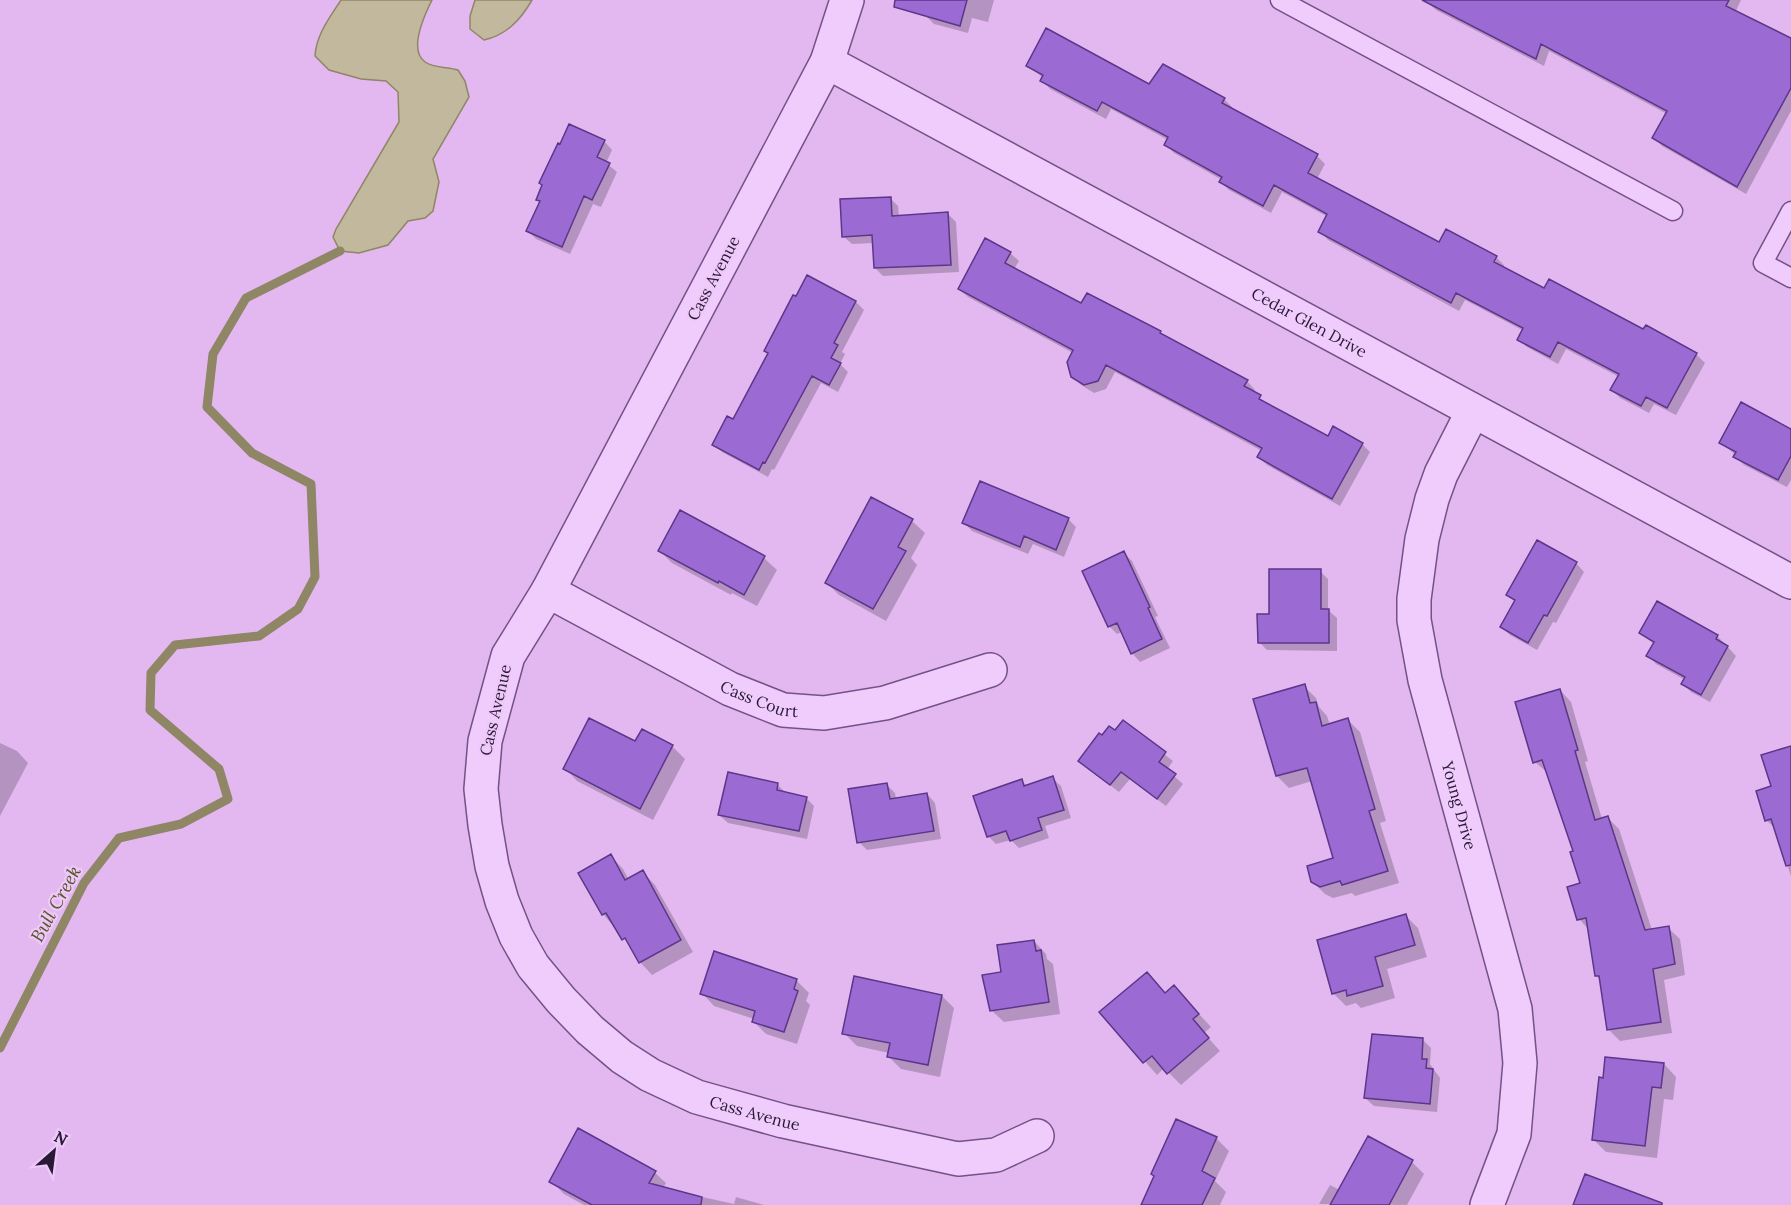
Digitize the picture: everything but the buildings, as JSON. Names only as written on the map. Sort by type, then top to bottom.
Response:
[{"type":"street","name":"Cass Avenue","points":[[847,0],[827,62],[548,591],[508,656],[485,741],[481,789],[485,825],[492,866],[502,901],[516,936],[533,966],[590,1030],[622,1057],[650,1075],[697,1097],[783,1121],[958,1159],[996,1155],[1037,1136]]},
{"type":"street","name":"Cedar Glen Drive","points":[[827,62],[1791,582]]},
{"type":"street","name":"Young Drive","points":[[1473,411],[1441,474],[1432,499],[1422,539],[1414,614],[1422,670],[1515,1009],[1520,1063],[1515,1134],[1487,1205]]},
{"type":"street","name":"Cass Court","points":[[548,591],[730,689],[783,710],[824,713],[885,703],[990,670]]},
{"type":"lane","points":[[1280,0],[1672,211]]},
{"type":"lane","points":[[1791,211],[1763,263],[1791,278]]},
{"type":"shaded area","points":[[341,0],[432,0],[418,41],[420,56],[432,65],[458,70],[465,81],[469,97],[433,159],[439,182],[433,211],[425,218],[408,221],[388,245],[359,253],[340,251],[333,237],[399,122],[398,92],[386,81],[361,79],[329,70],[315,56],[321,34]]},
{"type":"shaded area","points":[[475,0],[532,0],[523,14],[506,30],[484,40],[470,29],[470,16]]},
{"type":"waterway","name":"Bull Creek","points":[[0,1048],[84,883],[119,838],[181,824],[228,799],[219,769],[150,710],[151,673],[175,645],[259,636],[298,609],[315,577],[311,484],[252,453],[207,407],[213,354],[246,298],[340,251]]}]
